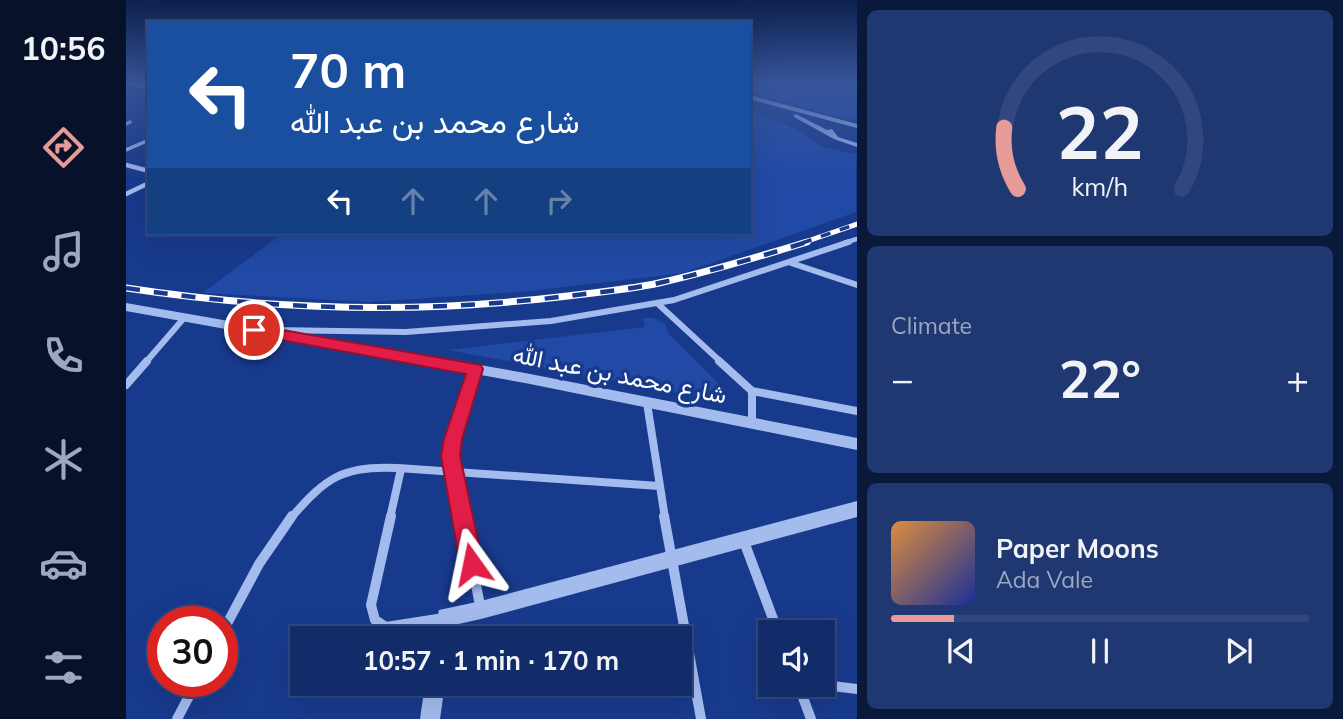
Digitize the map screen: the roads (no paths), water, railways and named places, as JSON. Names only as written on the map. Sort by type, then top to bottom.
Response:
[{"type":"street","points":[[791,115],[856,145]]},
{"type":"street","points":[[810,115],[856,127]]},
{"type":"street","points":[[832,135],[830,132],[834,127],[856,127]]},
{"type":"street","points":[[126,150],[147,141]]},
{"type":"street","points":[[126,164],[147,170]]},
{"type":"street","points":[[126,194],[147,184]]},
{"type":"street","points":[[254,330],[406,332],[551,321],[657,303],[790,263],[856,239]]},
{"type":"street","points":[[790,263],[856,285]]},
{"type":"street","points":[[657,303],[752,391],[856,411]]},
{"type":"street","name":"شارع محمد بن عبد الله","points":[[126,307],[475,369],[856,444]]},
{"type":"street","points":[[126,385],[184,318]]},
{"type":"street","points":[[475,369],[450,456],[481,610]]},
{"type":"street","points":[[752,391],[752,423]]},
{"type":"street","points":[[648,403],[659,486],[701,719]]},
{"type":"street","points":[[236,606],[283,527],[304,502],[352,468],[401,468],[659,486]]},
{"type":"street","points":[[401,468],[371,605],[375,620],[386,627],[481,610],[856,509]]},
{"type":"street","points":[[743,538],[774,620]]},
{"type":"street","points":[[444,626],[446,617]]},
{"type":"street","points":[[835,687],[856,690]]},
{"type":"street","points":[[430,719],[433,696]]},
{"type":"street","points":[[177,719],[189,697]]},
{"type":"street","points":[[802,697],[811,719]]},
{"type":"railway","points":[[802,243],[857,224]]},
{"type":"railway","points":[[126,288],[288,305],[451,306],[609,291],[659,283],[807,242]]}]
